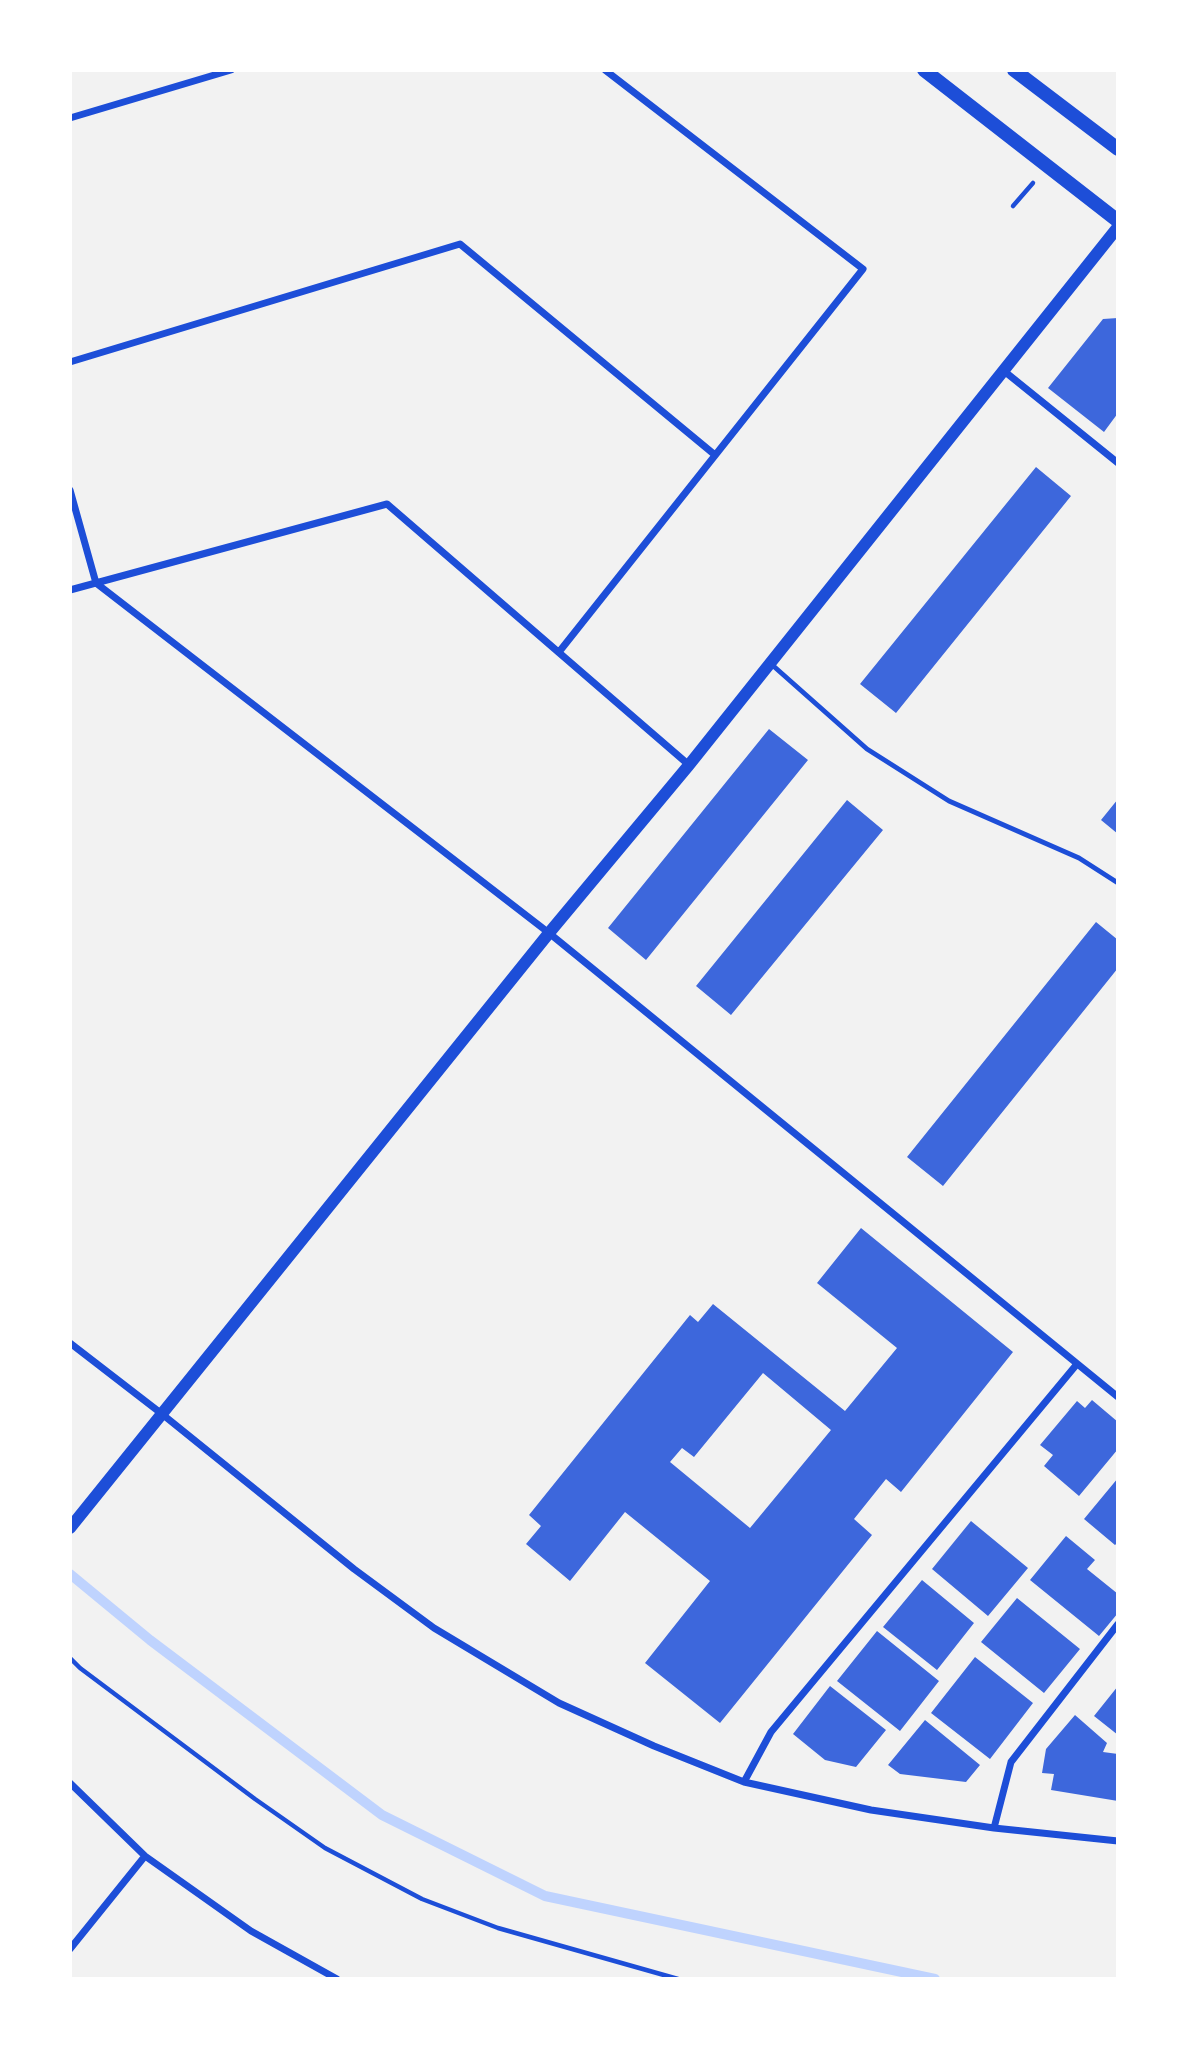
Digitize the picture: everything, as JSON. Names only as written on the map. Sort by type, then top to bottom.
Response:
[{"type":"main road","points":[[924,70],[1118,221]]},
{"type":"main road","points":[[1014,70],[1118,149]]},
{"type":"street","points":[[70,118],[231,70]]},
{"type":"street","points":[[559,652],[863,269],[605,70]]},
{"type":"street","points":[[70,1528],[549,933],[689,765],[1118,228]]},
{"type":"street","points":[[70,362],[460,244],[716,455]]},
{"type":"street","points":[[1003,371],[1118,463]]},
{"type":"street","points":[[70,490],[96,583],[549,933],[1118,1396]]},
{"type":"street","points":[[70,590],[387,504],[689,765]]},
{"type":"street","points":[[70,1343],[162,1413],[354,1569],[434,1628],[559,1703],[654,1746],[744,1782],[871,1810],[994,1828],[1118,1841]]},
{"type":"street","points":[[744,1782],[771,1732],[1077,1364]]},
{"type":"street","points":[[994,1828],[1011,1762],[1118,1624]]},
{"type":"street","points":[[70,1783],[145,1856],[251,1931],[337,1979]]},
{"type":"street","points":[[70,1949],[145,1856]]},
{"type":"lane","points":[[771,663],[867,749],[948,801],[1079,858],[1118,883]]},
{"type":"path","points":[[70,1658],[200,1758],[325,1848],[422,1899],[498,1928],[678,1979]]},
{"type":"building","points":[[1118,318],[1118,413],[1104,432],[1048,388],[1103,319]]},
{"type":"building","points":[[1036,467],[1071,496],[896,713],[860,684]]},
{"type":"building","points":[[769,729],[808,760],[646,960],[608,928]]},
{"type":"building","points":[[1118,799],[1118,834],[1101,820]]},
{"type":"building","points":[[847,800],[883,830],[731,1015],[696,986]]},
{"type":"building","points":[[1096,922],[1118,940],[1118,968],[943,1186],[907,1157]]},
{"type":"building","points":[[861,1228],[1013,1352],[901,1492],[886,1479],[854,1519],[872,1535],[720,1723],[645,1663],[710,1581],[625,1512],[570,1581],[526,1544],[541,1526],[529,1515],[690,1315],[698,1322],[713,1304],[845,1411],[897,1348],[817,1283]],"holes":[[[763,1373],[831,1430],[750,1528],[670,1462],[682,1448],[694,1457]]]},
{"type":"building","points":[[1092,1400],[1118,1422],[1118,1449],[1079,1496],[1044,1466],[1053,1455],[1040,1445],[1077,1401],[1085,1408]]},
{"type":"building","points":[[1118,1478],[1118,1542],[1115,1545],[1084,1519]]},
{"type":"building","points":[[971,1521],[1028,1568],[988,1616],[932,1569]]},
{"type":"building","points":[[1066,1536],[1095,1560],[1087,1569],[1118,1594],[1118,1613],[1099,1636],[1030,1580]]},
{"type":"building","points":[[922,1580],[974,1623],[937,1670],[883,1627]]},
{"type":"building","points":[[1017,1598],[1080,1649],[1044,1693],[981,1642]]},
{"type":"building","points":[[877,1631],[939,1681],[900,1731],[837,1681]]},
{"type":"building","points":[[975,1657],[1033,1703],[990,1759],[931,1713]]},
{"type":"building","points":[[830,1686],[886,1730],[856,1767],[825,1760],[793,1734]]},
{"type":"building","points":[[1118,1686],[1118,1735],[1094,1716]]},
{"type":"building","points":[[1075,1715],[1107,1743],[1103,1752],[1118,1754],[1118,1801],[1051,1790],[1054,1774],[1042,1773],[1046,1749]]},
{"type":"building","points":[[925,1720],[980,1765],[966,1782],[900,1774],[888,1765]]},
{"type":"waterway","points":[[70,1574],[150,1640],[382,1815],[545,1896],[935,1979]]}]
